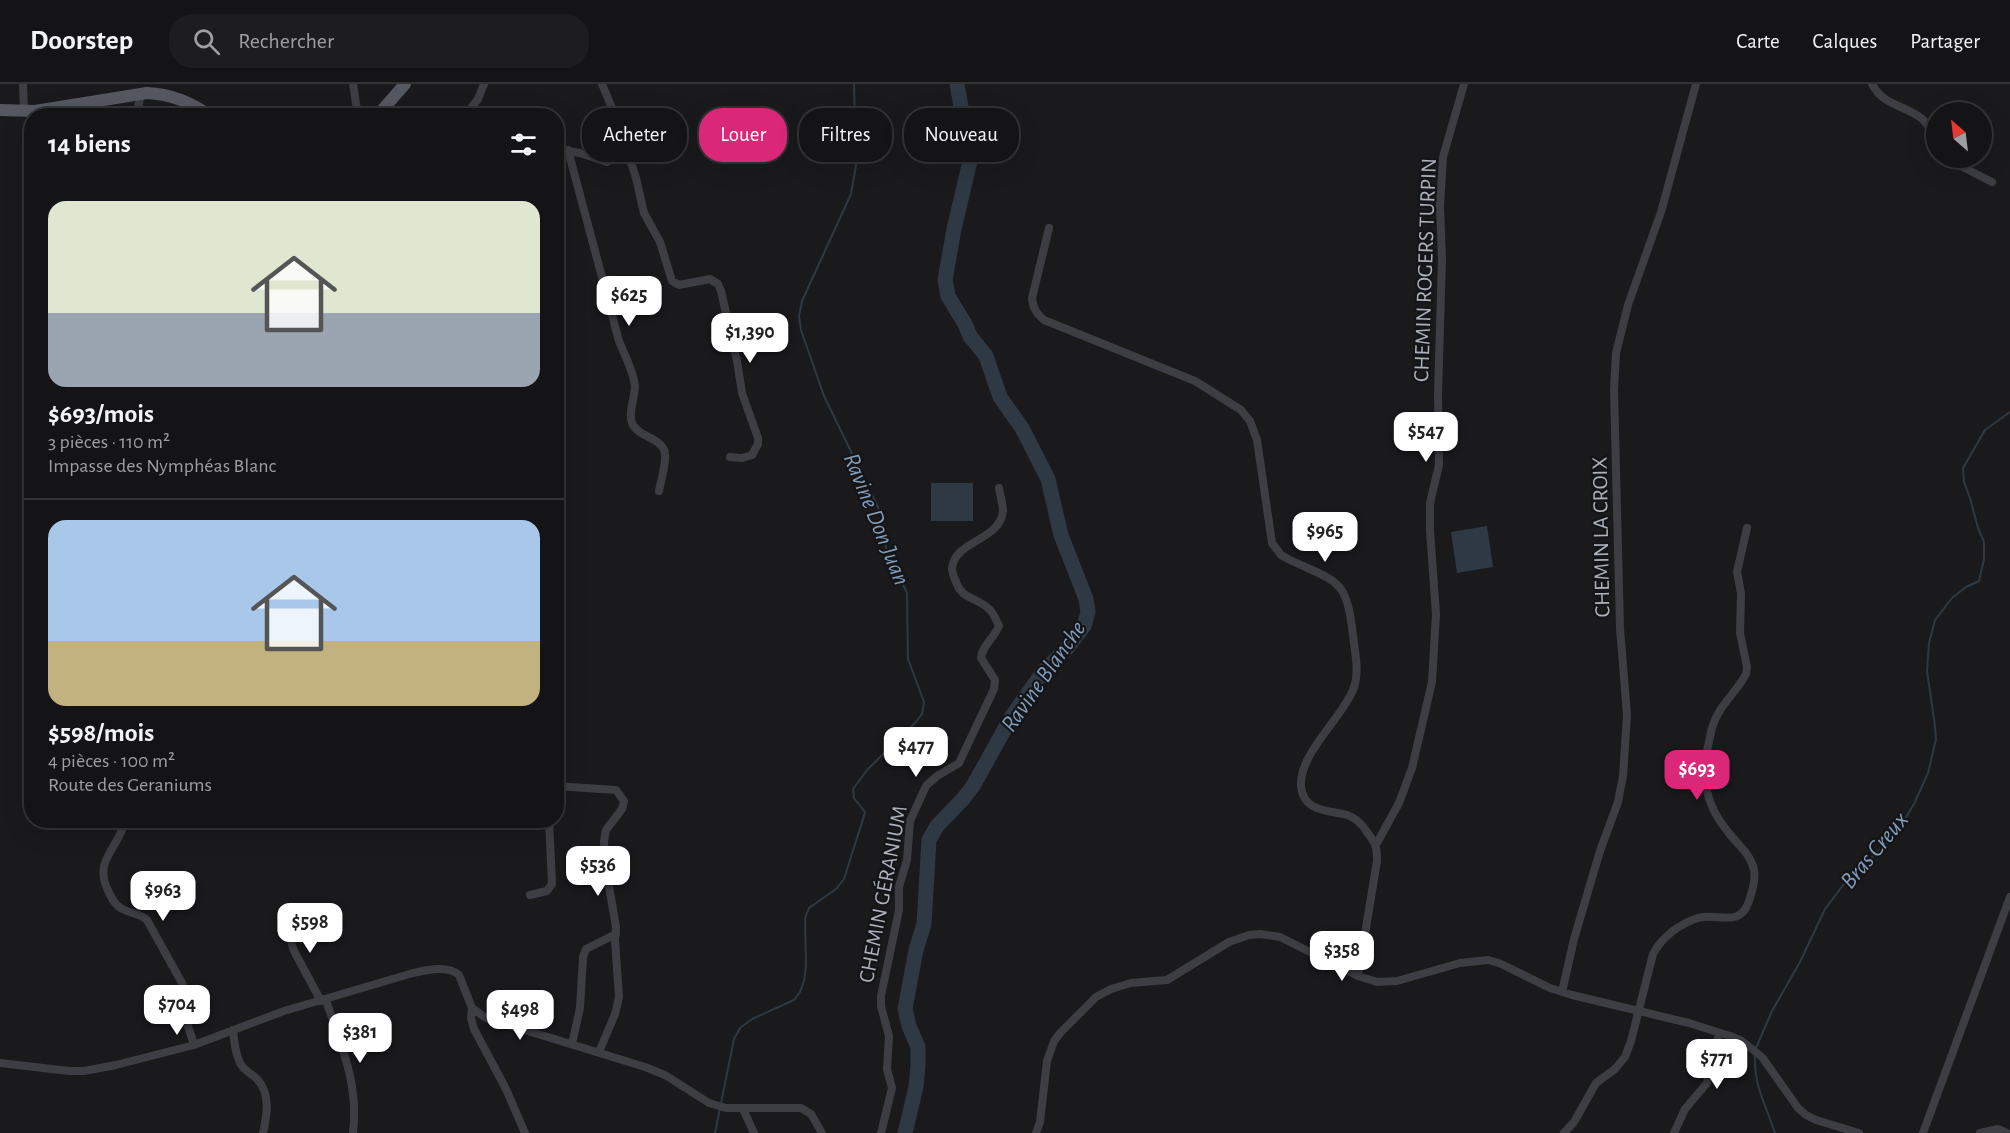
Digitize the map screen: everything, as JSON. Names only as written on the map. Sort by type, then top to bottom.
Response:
[{"type":"main road","points":[[384,108],[405,84]]},
{"type":"main road","points":[[50,108],[141,94],[160,94],[190,103],[198,108]]},
{"type":"main road","points":[[0,110],[24,112]]},
{"type":"street","points":[[23,84],[24,112]]},
{"type":"street","points":[[353,84],[357,108]]},
{"type":"street","points":[[471,108],[478,99],[484,84]]},
{"type":"street","points":[[602,84],[619,124],[644,213],[660,242],[672,281],[679,285],[710,279],[718,284],[721,291],[742,393],[758,438],[758,444],[752,455],[742,458],[730,457]]},
{"type":"street","name":"CHEMIN ROGERS TURPIN","points":[[1377,843],[1399,803],[1412,768],[1431,682],[1436,614],[1430,503],[1439,465],[1438,393],[1442,259],[1440,206],[1443,157],[1464,84]]},
{"type":"street","name":"CHEMIN LA CROIX","points":[[1562,992],[1574,939],[1600,851],[1618,802],[1623,776],[1627,715],[1620,628],[1614,390],[1616,353],[1628,305],[1661,212],[1696,84]]},
{"type":"street","points":[[1872,84],[1887,102],[1917,114],[1926,123]]},
{"type":"street","points":[[138,108],[141,94]]},
{"type":"street","points":[[564,149],[582,154]]},
{"type":"street","points":[[568,150],[619,341],[633,371],[635,388],[630,419],[639,432],[662,446],[665,453],[659,491]]},
{"type":"street","points":[[1965,168],[1992,182]]},
{"type":"street","points":[[1049,228],[1032,297],[1037,314],[1044,320],[1196,381],[1240,410],[1250,422],[1257,440],[1272,543],[1281,555],[1336,583],[1344,592],[1350,607],[1357,665],[1356,677],[1347,702],[1314,748],[1304,768],[1301,785],[1309,804],[1325,812],[1348,815],[1360,822],[1377,843],[1377,861],[1358,976]]},
{"type":"street","name":"CHEMIN GÉRANIUM","points":[[881,1133],[892,1088],[887,1069],[889,1036],[881,996],[899,910],[899,887],[907,860],[910,821],[926,786],[937,776],[959,763],[994,689],[995,680],[981,658],[982,651],[995,636],[999,626],[989,609],[972,597],[966,597],[959,592],[952,571],[955,559],[960,552],[990,533],[999,523],[1003,512],[999,488]]},
{"type":"street","points":[[1564,1133],[1574,1122],[1596,1083],[1615,1069],[1625,1057],[1653,954],[1664,937],[1698,917],[1709,915],[1727,919],[1740,914],[1749,903],[1755,877],[1750,859],[1726,831],[1718,817],[1706,787],[1705,773],[1712,728],[1719,712],[1746,674],[1747,667],[1740,633],[1741,593],[1737,572],[1747,528]]},
{"type":"street","points":[[564,787],[616,790],[624,801],[622,808],[606,830],[604,841],[604,862],[616,927],[619,997],[615,1014],[599,1052]]},
{"type":"street","points":[[123,828],[105,859],[103,877],[109,894],[117,905],[147,920],[184,986],[186,993],[183,1010],[194,1045]]},
{"type":"street","points":[[530,895],[547,891],[552,884],[549,828]]},
{"type":"street","points":[[1923,1133],[2010,897]]},
{"type":"street","points":[[282,913],[294,951],[323,1000],[351,1076],[354,1092],[353,1133]]},
{"type":"street","points":[[572,1044],[580,1008],[583,957],[586,949],[616,934]]},
{"type":"street","points":[[1036,1133],[1040,1122],[1047,1061],[1054,1041],[1060,1032],[1096,997],[1111,988],[1131,983],[1167,980],[1229,942],[1260,934],[1280,937],[1358,976],[1377,982],[1397,981],[1460,963],[1488,960],[1562,992],[1689,1023],[1742,1041],[1762,1057],[1798,1108],[1806,1115],[1859,1133]]},
{"type":"street","points":[[0,1063],[84,1071],[194,1045],[284,1011],[413,973],[447,970],[456,972],[462,979],[472,1008],[471,1018],[474,1029],[506,1089],[525,1133]]},
{"type":"street","points":[[472,1008],[486,1018],[645,1066],[709,1103],[726,1108],[743,1109],[801,1108],[812,1114],[822,1133]]},
{"type":"street","points":[[233,1030],[236,1052],[241,1065],[258,1080],[265,1094],[267,1106],[263,1133]]},
{"type":"street","points":[[1674,1133],[1685,1109],[1707,1083],[1719,1033]]},
{"type":"street","points":[[743,1109],[754,1133]]},
{"type":"street","points":[[1980,1133],[1998,1129],[2007,1133]]},
{"type":"shaded area","points":[[931,483],[973,483],[973,521],[931,521]]},
{"type":"shaded area","points":[[1487,526],[1493,567],[1457,573],[1451,532]]},
{"type":"waterway","name":"Ravine Don Juan","points":[[715,1133],[734,1039],[740,1028],[752,1019],[794,1000],[800,992],[806,966],[805,918],[809,908],[836,889],[844,879],[865,812],[854,798],[853,789],[867,770],[916,722],[922,714],[924,702],[908,659],[907,593],[886,548],[883,521],[877,505],[824,396],[801,330],[799,316],[802,301],[851,194],[856,165],[854,84]]},
{"type":"waterway","name":"Ravine Blanche","points":[[905,1133],[916,1087],[918,1065],[918,1047],[905,1009],[916,950],[924,924],[929,840],[937,826],[973,786],[1012,716],[1043,672],[1068,647],[1084,626],[1088,612],[1086,599],[1061,535],[1048,479],[1022,428],[1000,397],[986,356],[970,336],[948,296],[945,280],[970,161],[968,130],[963,118],[957,84]]},
{"type":"waterway","name":"Bras Creux","points":[[1756,1048],[1772,1011],[1800,962],[1825,909],[1847,880],[1885,845],[1905,819],[1928,773],[1936,739],[1927,671],[1929,643],[1935,620],[1952,598],[1966,587],[1979,581],[1984,559],[1984,542],[1964,482],[1963,468],[1985,430],[2010,412]]},
{"type":"waterway","name":"Bras Creux","points":[[1755,1053],[1758,1085],[1775,1133]]}]
